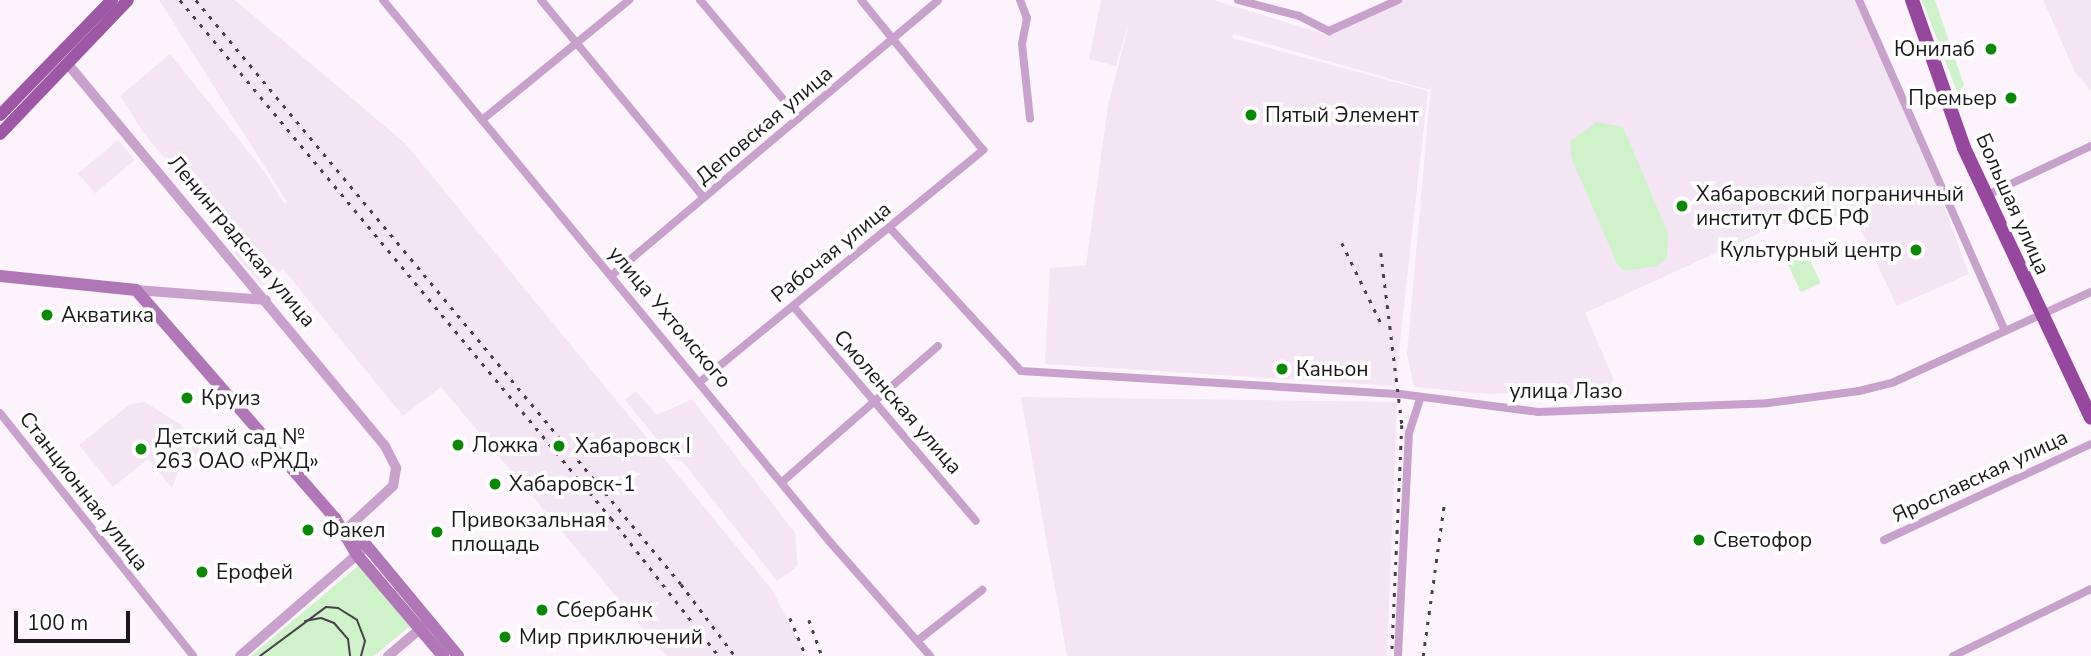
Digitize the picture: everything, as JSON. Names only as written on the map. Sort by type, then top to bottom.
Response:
[{"type":"highway","name":"Большая улица","points":[[1912,0],[1986,196],[2091,418]]},
{"type":"main road","points":[[0,115],[112,0]]},
{"type":"main road","points":[[0,134],[128,0]]},
{"type":"main road","points":[[0,276],[136,290],[344,531],[357,555],[425,625],[442,636],[458,656]]},
{"type":"main road","points":[[344,531],[368,546],[425,625],[443,656]]},
{"type":"street","points":[[385,3],[396,0]]},
{"type":"street","points":[[541,0],[704,198]]},
{"type":"street","points":[[482,120],[629,0]]},
{"type":"street","points":[[700,0],[799,118]]},
{"type":"street","points":[[861,0],[893,39]]},
{"type":"street","name":"Деповская улица","points":[[612,275],[938,0]]},
{"type":"street","points":[[1020,0],[1027,18],[1022,44],[1030,119]]},
{"type":"street","points":[[1238,0],[1299,16],[1329,31],[1398,0]]},
{"type":"street","points":[[1859,0],[2004,329]]},
{"type":"street","name":"улица Ухтомского","points":[[385,3],[782,482],[930,656]]},
{"type":"street","name":"Рабочая улица","points":[[701,381],[983,150],[893,39]]},
{"type":"street","name":"Ленинградская улица","points":[[67,63],[386,446],[396,468],[393,486],[344,531]]},
{"type":"street","points":[[1986,196],[2091,146]]},
{"type":"street","name":"улица Лазо","points":[[889,227],[1021,371],[1420,399],[1538,412],[1824,397],[1894,382],[2004,329],[2091,292]]},
{"type":"street","points":[[136,290],[266,300]]},
{"type":"street","name":"Смоленская улица","points":[[793,306],[976,521]]},
{"type":"street","points":[[782,482],[939,346]]},
{"type":"street","points":[[1398,656],[1409,433],[1420,399]]},
{"type":"street","name":"Станционная улица","points":[[0,413],[193,656]]},
{"type":"street","name":"Ярославская улица","points":[[1884,540],[2091,444]]},
{"type":"street","points":[[240,656],[368,546]]},
{"type":"street","points":[[1953,656],[2091,589]]},
{"type":"street","points":[[917,641],[982,590]]},
{"type":"street","points":[[388,656],[425,625]]},
{"type":"shaded area","points":[[159,0],[235,0],[405,143],[773,591],[805,656],[666,656],[441,387],[403,416],[283,269],[262,286],[231,249],[234,243],[143,132],[120,96],[170,54],[265,172],[284,204],[287,202]]},
{"type":"shaded area","points":[[1101,0],[1214,0],[1327,35],[1405,0],[1856,0],[1920,141],[1969,274],[1897,306],[1853,214],[1777,225],[1585,313],[1614,380],[1603,394],[1540,397],[1534,392],[1488,394],[1414,387],[1407,354],[1431,85],[1429,90],[1233,34],[1232,38],[1428,91],[1395,386],[1045,364],[1050,268],[1086,265],[1108,105],[1131,16],[1116,66],[1089,59]]},
{"type":"shaded area","points":[[2043,0],[2091,0],[2091,91],[2075,72]]},
{"type":"shaded area","points":[[118,140],[135,160],[95,193],[78,173]]},
{"type":"shaded area","points":[[636,391],[657,415],[692,399],[795,533],[798,566],[777,581],[682,461],[673,459],[625,400]]},
{"type":"shaded area","points":[[1021,397],[1397,402],[1387,656],[1067,656]]},
{"type":"shaded area","name":"Детский сад № 263 ОАО «РЖД»","points":[[145,402],[181,425],[202,453],[193,468],[181,464],[172,488],[148,459],[113,487],[79,445],[130,404]]},
{"type":"green space","points":[[1922,0],[1935,0],[1964,85],[1958,94]]},
{"type":"green space","points":[[1597,122],[1623,127],[1668,233],[1667,258],[1656,266],[1625,271],[1617,264],[1571,157],[1570,141]]},
{"type":"green space","points":[[1803,245],[1821,283],[1801,292],[1783,254]]},
{"type":"green space","points":[[359,565],[410,626],[374,656],[251,656]]},
{"type":"tram line","points":[[260,656],[326,607],[338,608],[357,620],[365,641],[361,656]]},
{"type":"tram line","points":[[305,621],[321,618],[334,623],[348,639],[350,656]]},
{"type":"railway","points":[[180,0],[611,518],[719,656]]},
{"type":"railway","points":[[196,0],[681,584],[735,656]]},
{"type":"railway","points":[[1342,243],[1381,323]]},
{"type":"railway","points":[[1381,253],[1402,425],[1392,656]]},
{"type":"railway","points":[[1423,656],[1444,505]]},
{"type":"railway","points":[[790,618],[806,656]]},
{"type":"railway","points":[[809,620],[822,656]]},
{"type":"place","name":"Юнилаб","points":[[1991,49]]},
{"type":"place","name":"Премьер","points":[[2011,98]]},
{"type":"place","name":"Пятый Элемент","points":[[1251,115]]},
{"type":"place","name":"Хабаровский пограничный институт ФСБ РФ","points":[[1682,206]]},
{"type":"place","name":"Культурный центр","points":[[1916,250]]},
{"type":"place","name":"Акватика","points":[[47,315]]},
{"type":"place","name":"Каньон","points":[[1282,369]]},
{"type":"place","name":"Круиз","points":[[187,398]]},
{"type":"place","name":"Ложка","points":[[458,445]]},
{"type":"place","name":"Хабаровск I","points":[[559,446]]},
{"type":"place","name":"Детский сад № 263 ОАО «РЖД»","points":[[141,449]]},
{"type":"place","name":"Хабаровск-1","points":[[495,484]]},
{"type":"place","name":"Факел","points":[[308,530]]},
{"type":"place","name":"Привокзальная площадь","points":[[437,532]]},
{"type":"place","name":"Светофор","points":[[1699,540]]},
{"type":"place","name":"Ерофей","points":[[202,572]]},
{"type":"place","name":"Сбербанк","points":[[542,610]]},
{"type":"place","name":"Мир приключений","points":[[505,637]]}]
